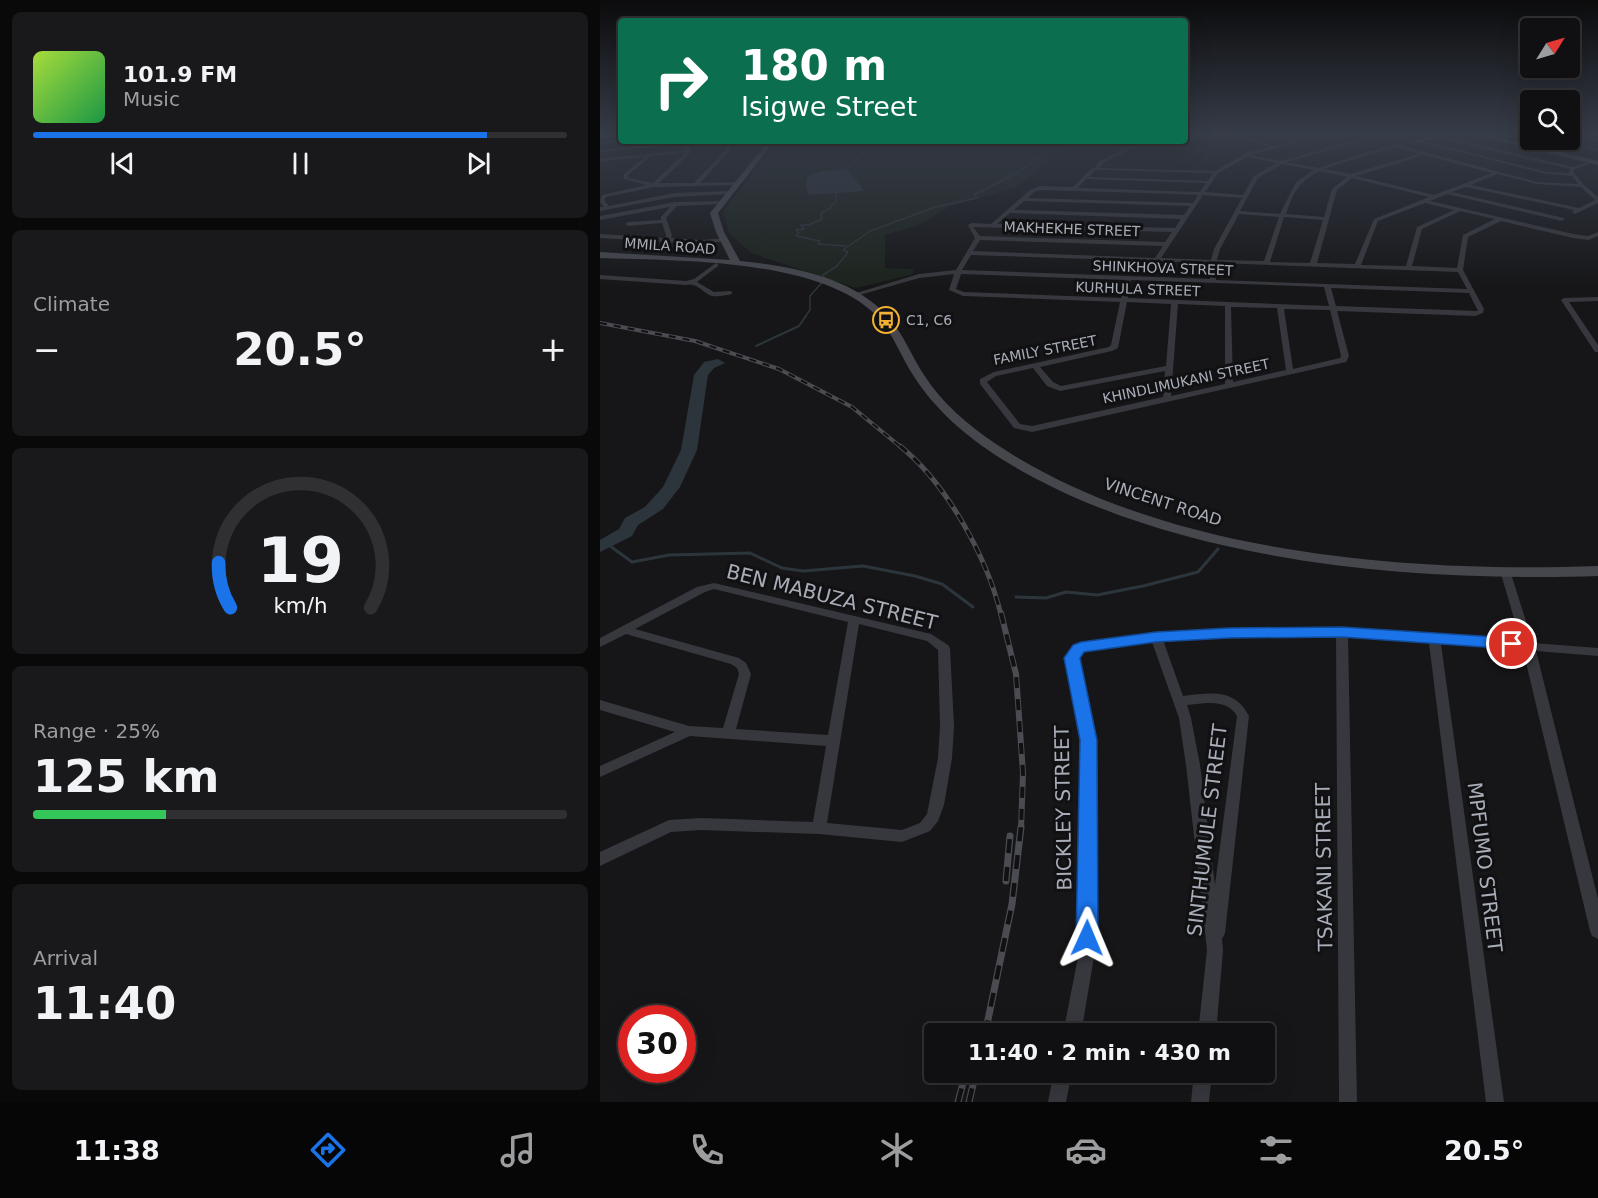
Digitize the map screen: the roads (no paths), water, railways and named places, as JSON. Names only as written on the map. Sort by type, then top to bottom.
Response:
[{"type":"main road","points":[[735,185],[720,203],[713,216],[741,261]]},
{"type":"main road","points":[[726,240],[732,256],[741,261]]},
{"type":"main road","name":"MMILA ROAD","points":[[601,256],[728,266]]},
{"type":"main road","points":[[714,264],[732,256]]},
{"type":"main road","points":[[728,266],[741,261]]},
{"type":"main road","name":"MMILA ROAD","points":[[714,264],[741,261],[775,270]]},
{"type":"main road","name":"VINCENT ROAD","points":[[728,266],[802,275],[856,294],[886,320],[929,391],[955,419],[1008,457],[1078,493],[1169,525],[1272,551],[1410,570],[1506,574],[1598,571]]},
{"type":"street","points":[[607,207],[601,199],[608,194],[652,185]]},
{"type":"street","points":[[1074,189],[1078,185]]},
{"type":"street","points":[[1156,260],[1205,185]]},
{"type":"street","points":[[1213,282],[1213,262],[1216,249],[1251,185]]},
{"type":"street","points":[[1266,264],[1297,185]]},
{"type":"street","points":[[1314,266],[1335,189],[1340,185]]},
{"type":"street","points":[[1389,185],[1434,197]]},
{"type":"street","points":[[1357,267],[1376,220],[1462,185]]},
{"type":"street","points":[[1472,185],[1580,210]]},
{"type":"street","points":[[1543,229],[1598,200],[1582,186],[1573,185]]},
{"type":"street","points":[[994,224],[1032,191],[1040,188],[1200,193],[1244,197]]},
{"type":"street","points":[[1446,192],[1562,219]]},
{"type":"street","points":[[600,209],[674,195],[729,193]]},
{"type":"street","points":[[1023,199],[1192,204]]},
{"type":"street","points":[[1425,201],[1580,238],[1589,238],[1598,234]]},
{"type":"street","points":[[600,218],[675,204],[720,203]]},
{"type":"street","points":[[628,224],[663,221],[675,204]]},
{"type":"street","points":[[1407,269],[1419,228],[1460,209]]},
{"type":"street","points":[[1008,211],[1184,217]]},
{"type":"street","points":[[1236,212],[1327,219]]},
{"type":"street","points":[[970,253],[1460,270],[1465,237],[1500,219]]},
{"type":"street","points":[[663,221],[669,235],[667,240]]},
{"type":"street","points":[[959,272],[978,238],[971,225],[1175,230]]},
{"type":"street","points":[[600,236],[707,242],[726,240]]},
{"type":"street","name":"MAKHEKHE STREET","points":[[978,238],[1165,244]]},
{"type":"street","points":[[692,282],[714,264]]},
{"type":"street","name":"KURHULA STREET","points":[[959,272],[952,290],[959,294],[1479,313],[1482,309],[1460,270]]},
{"type":"street","name":"SHINKHOVA STREET","points":[[856,294],[919,276],[959,272],[1472,291]]},
{"type":"street","points":[[600,278],[692,282],[713,294],[730,292]]},
{"type":"street","name":"FAMILY STREET","points":[[984,379],[994,374],[1112,349],[1115,346],[1128,279]]},
{"type":"street","name":"KHINDLIMUKANI STREET","points":[[984,379],[983,382],[1013,422],[1026,429],[1290,373],[1345,358],[1327,286]]},
{"type":"street","points":[[1598,298],[1564,300],[1598,350]]},
{"type":"street","points":[[1167,399],[1168,368],[1176,303]]},
{"type":"street","points":[[1228,304],[1229,386]]},
{"type":"street","points":[[1280,306],[1290,373]]},
{"type":"street","points":[[1035,366],[1050,384],[1060,389],[1168,368]]},
{"type":"street","points":[[1506,574],[1528,645],[1598,931]]},
{"type":"street","name":"BEN MABUZA STREET","points":[[600,643],[708,586],[854,619],[931,638],[944,648],[947,726],[941,786],[933,817],[925,827],[914,832],[902,836],[889,836],[819,828],[701,824],[669,826],[600,859]]},
{"type":"street","points":[[819,828],[854,619]]},
{"type":"street","points":[[625,630],[735,660],[742,666],[745,674],[728,733]]},
{"type":"street","points":[[1156,637],[1229,633],[1342,632],[1598,652]]},
{"type":"street","name":"TSAKANI STREET","points":[[1342,632],[1348,1102]]},
{"type":"street","name":"BICKLEY STREET","points":[[1074,1023],[1086,957],[1089,753],[1087,727],[1073,666],[1073,654],[1087,645],[1156,637]]},
{"type":"street","name":"SINTHUMULE STREET","points":[[1156,637],[1189,737],[1215,951]]},
{"type":"street","name":"MPFUMO STREET","points":[[1434,638],[1495,1102]]},
{"type":"street","name":"SINTHUMULE STREET","points":[[1179,701],[1223,699],[1237,704],[1243,716],[1208,1023]]},
{"type":"street","points":[[600,705],[689,731],[834,741]]},
{"type":"street","points":[[600,772],[689,731]]},
{"type":"street","points":[[1057,1102],[1061,1083]]},
{"type":"street","points":[[1200,1102],[1202,1083]]},
{"type":"waterway","points":[[805,317],[810,310],[810,296],[825,279],[823,275],[837,266],[848,252],[843,250],[870,231],[936,207],[977,198],[974,195],[992,185]]},
{"type":"waterway","points":[[836,190],[836,202],[830,206],[831,208],[821,213],[822,219],[809,225],[801,225],[804,229],[796,230],[799,233],[796,236],[820,241],[818,244],[846,246]]},
{"type":"waterway","points":[[756,346],[799,326],[806,316]]},
{"type":"waterway","points":[[600,547],[626,532],[631,522],[657,506],[672,487],[689,450],[701,375],[709,365],[718,363]]},
{"type":"waterway","points":[[606,543],[632,562],[669,555],[750,553],[782,568],[803,571],[863,566],[915,576],[942,584],[973,607]]},
{"type":"waterway","points":[[1016,597],[1046,598],[1066,592],[1097,595],[1143,586],[1198,572],[1218,549]]},
{"type":"railway","points":[[600,323],[695,341],[779,369],[852,407],[902,448]]},
{"type":"railway","points":[[900,446],[934,480],[963,523],[986,569],[1001,615]]},
{"type":"railway","points":[[1001,613],[1016,674],[1023,773],[1021,829]]},
{"type":"railway","points":[[987,1023],[1012,904],[1021,827]]},
{"type":"railway","points":[[1006,881],[1010,836]]},
{"type":"railway","points":[[958,1102],[963,1083]]},
{"type":"railway","points":[[969,1102],[973,1083]]},
{"type":"place","name":"C1, C6","points":[[886,320]]}]
